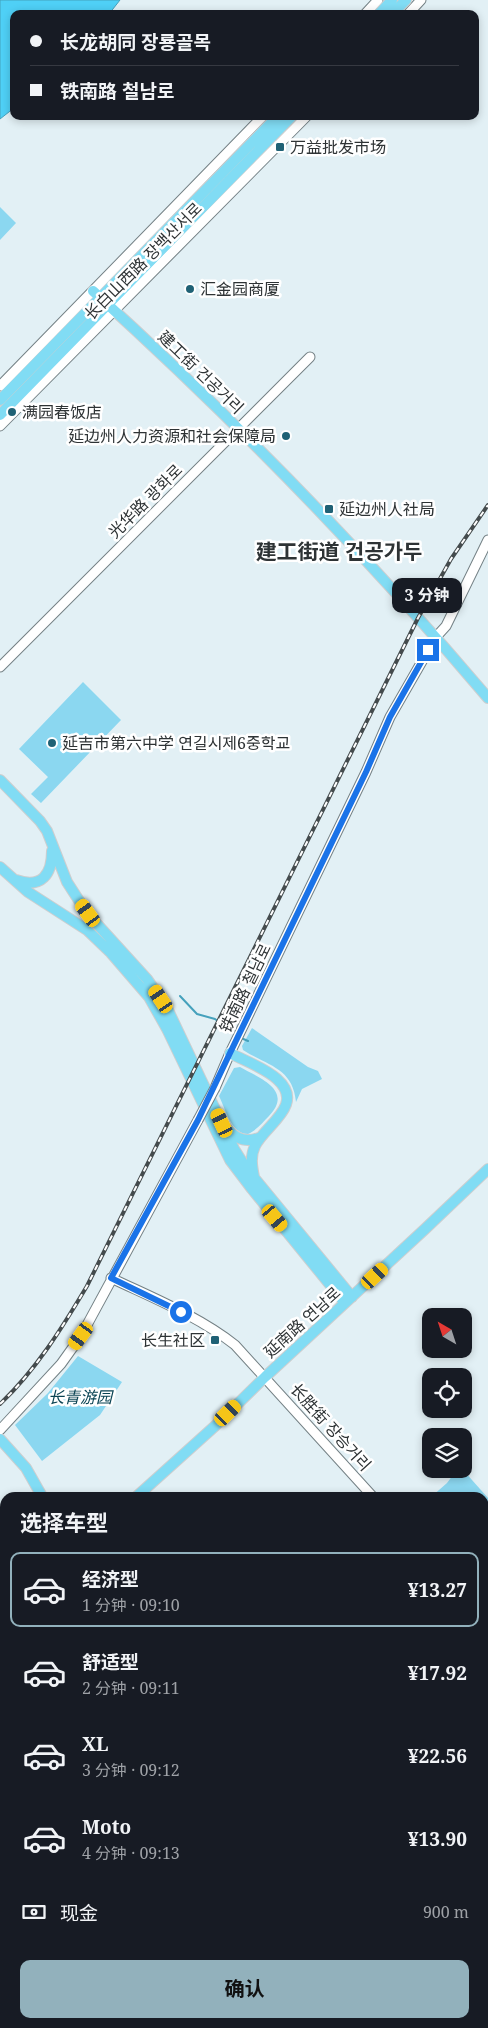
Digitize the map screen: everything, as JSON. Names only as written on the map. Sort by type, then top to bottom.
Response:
[{"type":"main road","points":[[383,10],[392,0]]},
{"type":"main road","points":[[396,10],[406,0]]},
{"type":"main road","name":"长白山西路 장백산서로","points":[[0,415],[274,120]]},
{"type":"main road","name":"长白山西路 장백산서로","points":[[0,400],[104,301],[288,120]]},
{"type":"main road","name":"建工街 건공거리","points":[[104,301],[239,429],[436,637],[488,698]]},
{"type":"main road","points":[[0,780],[40,821],[47,831],[67,882],[83,907],[147,979],[167,1008],[234,1149],[254,1178],[348,1300]]},
{"type":"main road","points":[[13,879],[29,882],[46,876],[51,868],[53,846]]},
{"type":"main road","points":[[0,867],[28,892],[87,930],[111,953],[149,997],[171,1037],[230,1160],[252,1189],[348,1300]]},
{"type":"main road","points":[[232,1049],[273,1076],[285,1089],[287,1101],[285,1108],[262,1136],[252,1154],[254,1178]]},
{"type":"main road","points":[[222,1123],[236,1137],[242,1140],[252,1141],[262,1136]]},
{"type":"main road","name":"延南路 연남로","points":[[142,1492],[215,1426],[488,1169]]},
{"type":"main road","points":[[0,1439],[26,1468],[40,1492]]},
{"type":"main road","points":[[0,1448],[26,1478],[33,1492]]},
{"type":"street","points":[[368,10],[378,0]]},
{"type":"street","points":[[412,10],[421,0]]},
{"type":"street","name":"长白山西路 장백산서로","points":[[0,426],[104,301],[260,120]]},
{"type":"street","name":"长白山西路 장백산서로","points":[[0,386],[104,301],[303,120]]},
{"type":"street","name":"光华路 광화로","points":[[0,667],[310,357]]},
{"type":"street","name":"铁南路 철남로","points":[[1,1429],[61,1364],[81,1336],[215,1088],[366,772],[390,717],[436,637],[446,626],[488,540]]},
{"type":"street","name":"长胜街 장승거리","points":[[111,1278],[198,1320],[235,1345],[369,1492]]},
{"type":"green space","points":[[0,207],[16,223],[0,240]]},
{"type":"green space","points":[[83,682],[121,720],[41,803],[31,794],[48,777],[19,749]]},
{"type":"green space","points":[[252,1028],[308,1067],[318,1071],[322,1079],[302,1089],[296,1102],[294,1091],[285,1075],[278,1069],[243,1050],[242,1046]]},
{"type":"green space","points":[[240,1067],[264,1080],[276,1092],[278,1099],[276,1107],[269,1116],[248,1134],[242,1133],[233,1126],[219,1096],[234,1068]]},
{"type":"green space","name":"长青游园","points":[[78,1356],[122,1382],[100,1415],[42,1461],[15,1425],[48,1393]]},
{"type":"green space","points":[[451,1478],[470,1478],[483,1492],[437,1492]]},
{"type":"shaded area","points":[[0,0],[120,0],[112,10],[10,10],[10,111],[0,119]]},
{"type":"waterway","points":[[180,996],[197,1014],[215,1019],[235,1034]]},
{"type":"waterway","points":[[241,1038],[248,1041]]},
{"type":"railway","points":[[0,1404],[37,1363],[87,1286],[418,618],[451,559],[488,505]]},
{"type":"place","name":"万益批发市场","points":[[280,147]]},
{"type":"place","name":"汇金园商厦","points":[[190,289]]},
{"type":"place","name":"满园春饭店","points":[[12,412]]},
{"type":"place","name":"延边州人力资源和社会保障局","points":[[286,436]]},
{"type":"place","name":"延边州人社局","points":[[329,509]]},
{"type":"place","name":"延吉市第六中学 연길시제6중학교","points":[[52,743]]},
{"type":"place","name":"长生社区","points":[[215,1340]]},
{"type":"district","name":"建工街道 건공가두","points":[[339,552]]},
{"type":"route","points":[[181,1312],[111,1278],[215,1088],[230,1053],[366,772],[390,717],[428,650]]}]
